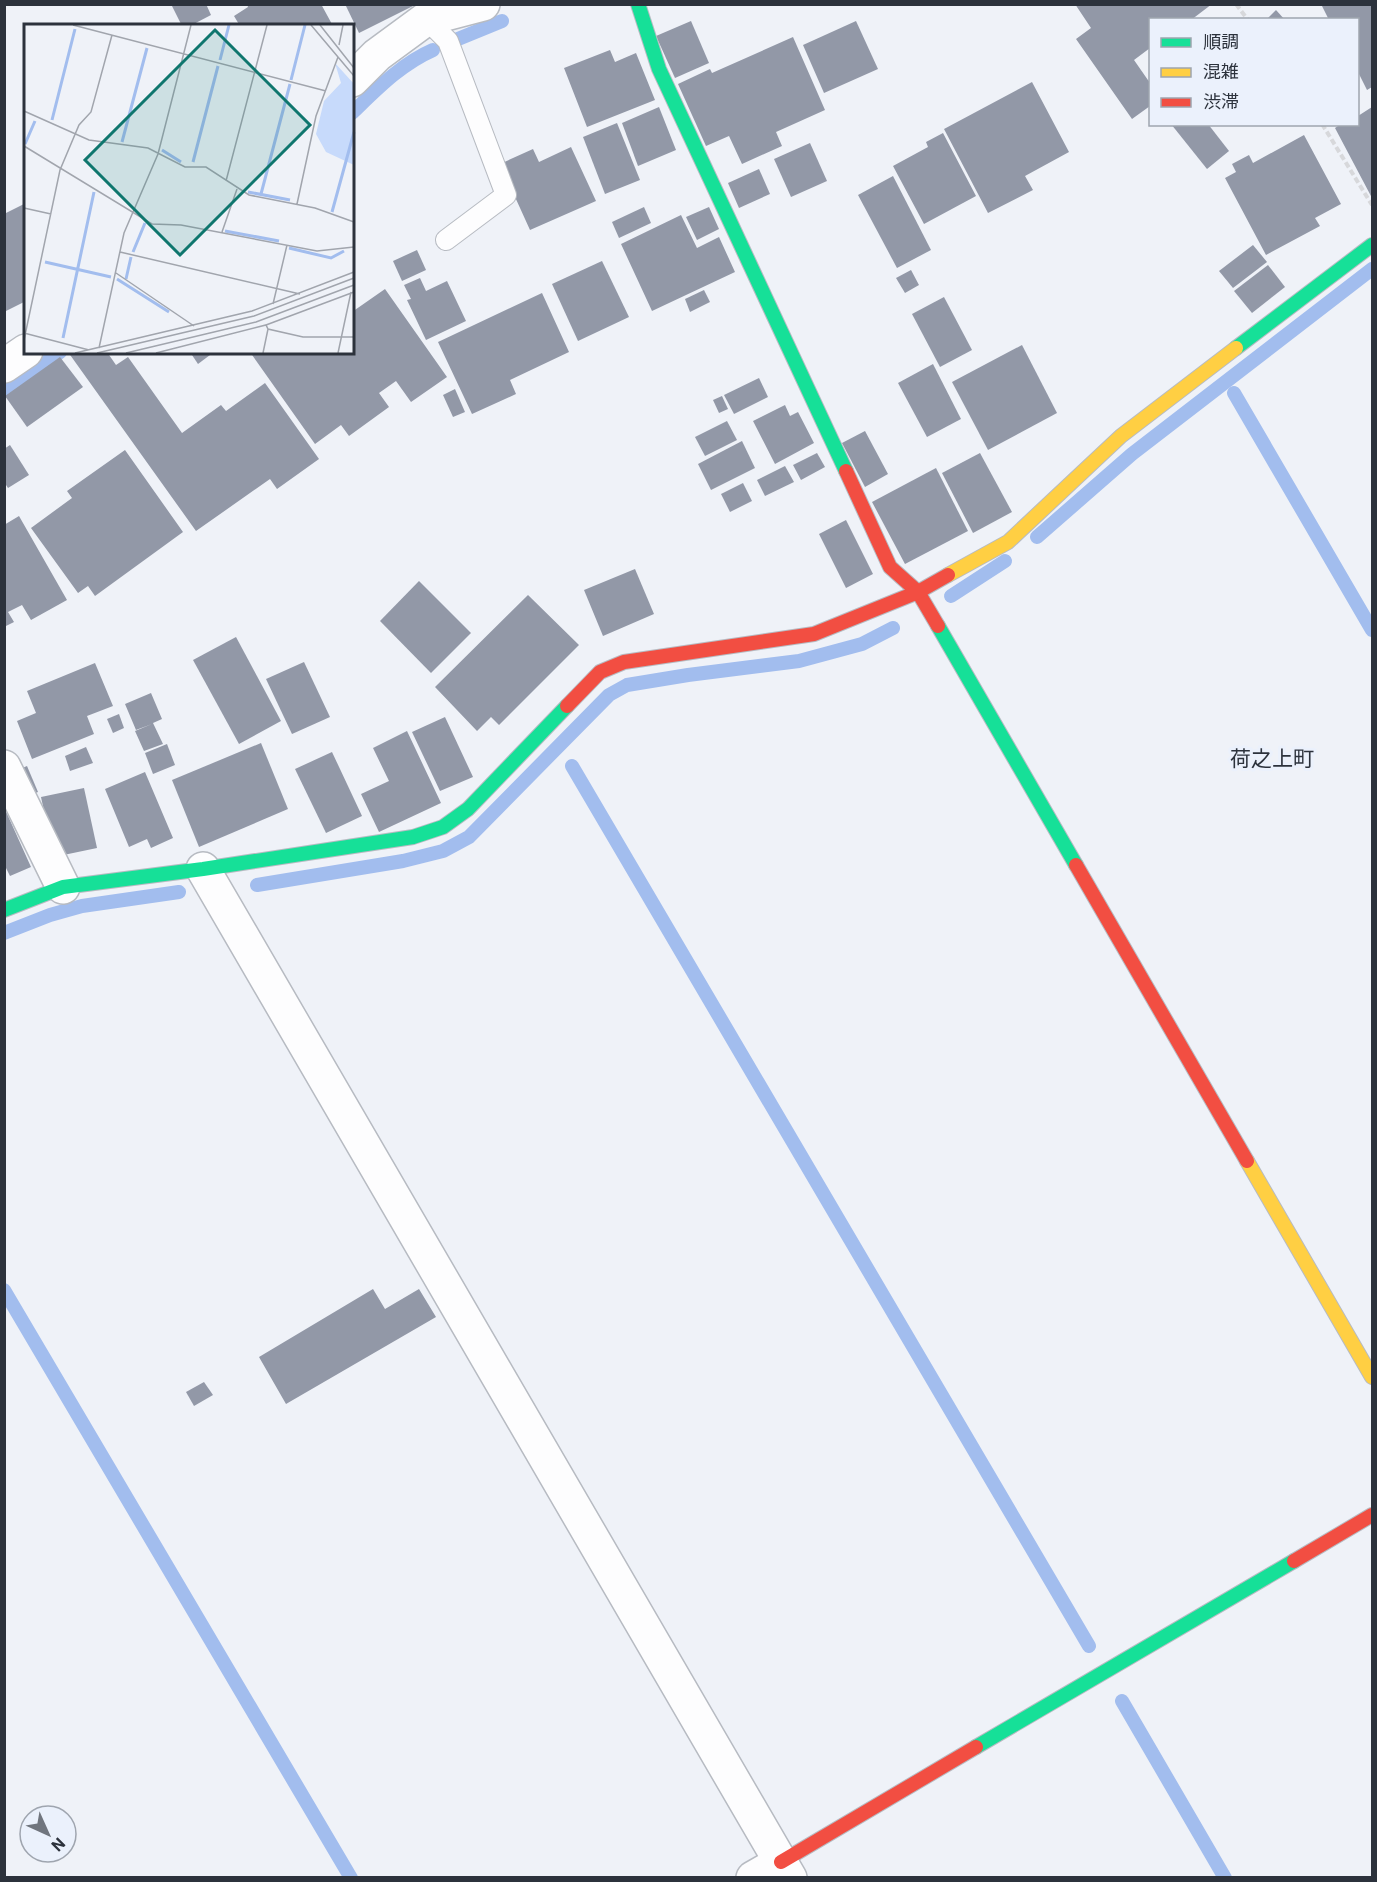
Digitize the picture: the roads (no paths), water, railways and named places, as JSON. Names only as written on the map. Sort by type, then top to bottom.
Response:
[{"type":"street","points":[[354,78],[377,55],[426,20],[483,4]]},
{"type":"street","points":[[638,4],[659,69],[890,567],[918,592],[1372,1377]]},
{"type":"street","points":[[4,910],[63,887],[203,869],[413,837],[443,827],[468,809],[600,672],[624,662],[814,634],[918,592],[1008,542],[1121,436],[1372,245]]},
{"type":"street","points":[[4,366],[24,352]]},
{"type":"street","points":[[4,767],[63,887]]},
{"type":"street","points":[[203,869],[775,1872],[1372,1515]]},
{"type":"lane","points":[[426,20],[448,41],[506,195],[446,240]]},
{"type":"waterway","points":[[458,39],[502,21]]},
{"type":"waterway","points":[[354,111],[410,62],[433,50]]},
{"type":"waterway","points":[[1037,537],[1132,454],[1372,269]]},
{"type":"waterway","points":[[4,391],[57,354]]},
{"type":"waterway","points":[[1234,393],[1372,630]]},
{"type":"waterway","points":[[951,596],[1005,561]]},
{"type":"waterway","points":[[257,885],[403,861],[443,851],[469,837],[609,695],[627,685],[799,661],[862,644],[893,628]]},
{"type":"waterway","points":[[572,766],[1089,1646]]},
{"type":"waterway","points":[[4,933],[50,915],[82,906],[179,892]]},
{"type":"waterway","points":[[4,1290],[351,1878]]},
{"type":"waterway","points":[[1122,1701],[1225,1878]]},
{"type":"district","name":"荷之上町","points":[[1272,759]]}]
